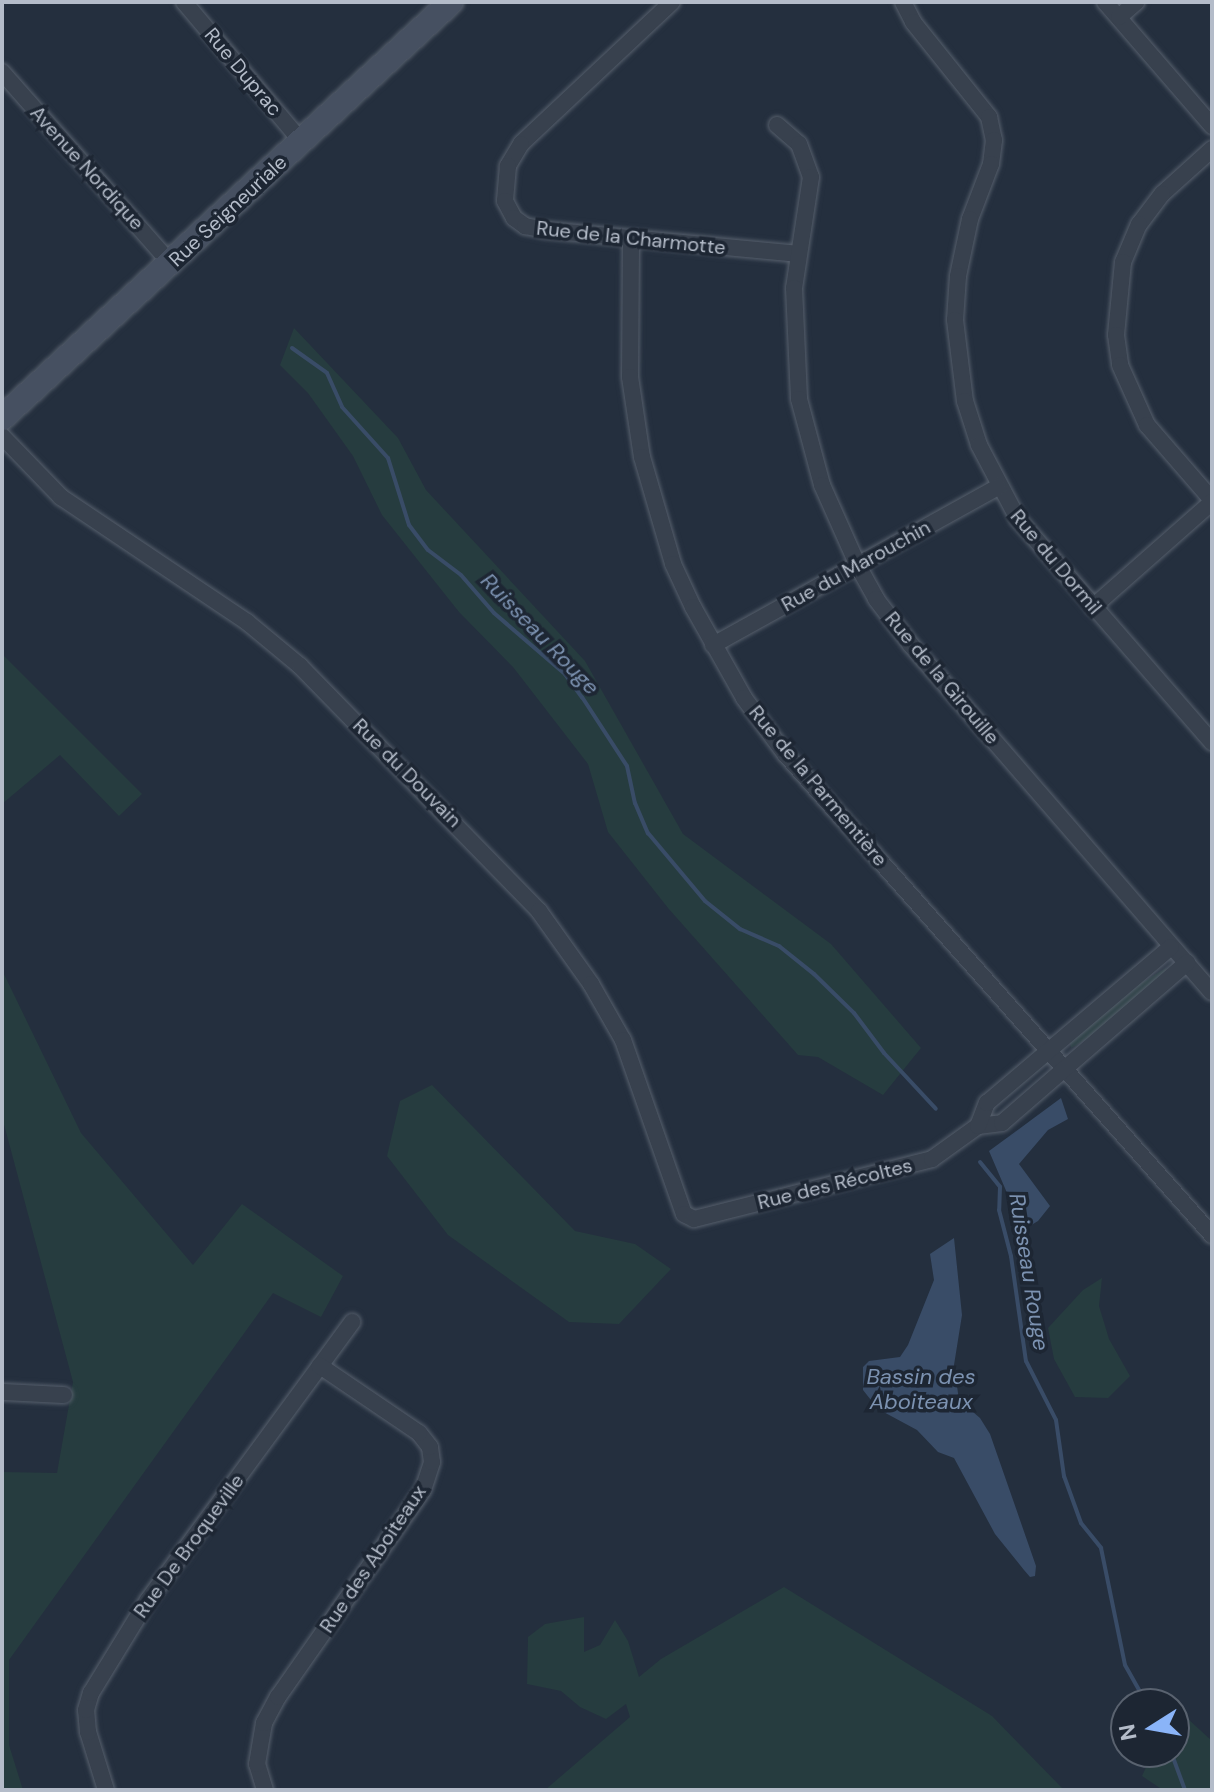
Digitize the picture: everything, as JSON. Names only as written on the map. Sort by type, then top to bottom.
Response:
[{"type":"street","name":"Rue Duprac","points":[[184,2],[302,142]]},
{"type":"street","name":"Rue Seigneuriale","points":[[2,418],[451,2]]},
{"type":"street","name":"Rue de la Charmotte","points":[[672,2],[521,144],[508,166],[504,183],[505,201],[514,218],[525,226],[631,240],[797,254]]},
{"type":"street","name":"Rue du Dormil","points":[[903,2],[913,22],[989,117],[994,140],[991,164],[970,219],[958,276],[955,320],[965,401],[998,487],[1018,519],[1212,742]]},
{"type":"street","points":[[1105,2],[1212,126]]},
{"type":"street","points":[[1119,17],[1136,2]]},
{"type":"street","name":"Avenue Nordique","points":[[2,72],[171,264]]},
{"type":"street","name":"Rue de la Girouille","points":[[777,125],[799,144],[811,177],[797,254],[793,317],[799,399],[822,485],[858,566],[876,599],[911,645],[1212,992]]},
{"type":"street","points":[[1093,607],[1212,501],[1147,425],[1120,365],[1116,335],[1123,262],[1139,224],[1162,194],[1212,149]]},
{"type":"street","name":"Rue de la Parmentière","points":[[631,240],[630,377],[642,457],[673,564],[713,645],[744,698],[786,755],[1212,1235]]},
{"type":"street","name":"Rue du Douvain","points":[[2,436],[61,497],[247,622],[300,666],[539,911],[591,984],[623,1040],[684,1214]]},
{"type":"street","name":"Rue du Marouchin","points":[[713,645],[998,487]]},
{"type":"street","name":"Rue des Récoltes","points":[[978,1126],[987,1103],[1171,947]]},
{"type":"street","name":"Rue des Récoltes","points":[[684,1214],[694,1219],[932,1159],[978,1126],[1002,1123],[1066,1071],[1187,963]]},
{"type":"street","name":"Rue De Broqueville","points":[[106,1790],[88,1732],[86,1710],[91,1693],[148,1600],[352,1322]]},
{"type":"street","name":"Rue des Aboiteaux","points":[[265,1790],[257,1764],[258,1745],[271,1710],[423,1490],[432,1462],[430,1447],[419,1433],[320,1366]]},
{"type":"street","points":[[2,1392],[64,1395]]},
{"type":"green space","points":[[294,328],[398,438],[426,490],[585,661],[683,834],[831,944],[921,1048],[883,1095],[818,1057],[798,1055],[668,908],[608,832],[588,764],[513,667],[459,612],[382,515],[353,456],[308,393],[280,365]]},
{"type":"green space","points":[[2,654],[142,794],[119,816],[60,755],[2,804]]},
{"type":"green space","points":[[1166,968],[1167,972],[1098,1033],[1071,1048],[1070,1043],[1138,985]]},
{"type":"green space","points":[[2,970],[81,1133],[193,1265],[242,1204],[343,1276],[321,1317],[273,1293],[9,1660],[9,1745],[23,1790],[2,1790],[2,1472],[57,1473],[73,1382],[2,1117]]},
{"type":"green space","points":[[432,1085],[575,1231],[635,1244],[671,1269],[619,1324],[569,1322],[448,1235],[387,1156],[400,1101]]},
{"type":"green space","points":[[1102,1278],[1099,1306],[1109,1339],[1130,1376],[1108,1398],[1075,1397],[1054,1359],[1048,1328],[1083,1290]]},
{"type":"green space","points":[[784,1587],[992,1716],[1064,1790],[545,1790],[630,1717],[626,1704],[606,1719],[580,1707],[561,1691],[527,1684],[528,1637],[545,1624],[584,1617],[584,1652],[600,1645],[615,1620],[628,1641],[639,1677],[661,1659]]},
{"type":"green space","points":[[1190,1721],[1212,1741],[1212,1790],[1163,1790],[1142,1776],[1146,1768],[1190,1768]]},
{"type":"water","points":[[1061,1098],[1068,1119],[1048,1130],[1019,1164],[1050,1206],[1038,1221],[1023,1230],[989,1151]]},
{"type":"water","name":"Bassin des Aboiteaux","points":[[954,1238],[962,1315],[954,1365],[959,1400],[980,1418],[990,1434],[1036,1566],[1035,1576],[1030,1577],[995,1534],[954,1458],[938,1452],[917,1430],[878,1409],[863,1390],[863,1367],[869,1361],[900,1357],[908,1345],[934,1280],[930,1254]]},
{"type":"waterway","name":"Ruisseau Rouge","points":[[292,348],[327,373],[342,407],[388,458],[409,525],[428,550],[461,575],[494,613],[565,674],[627,766],[635,803],[648,833],[705,901],[740,929],[779,946],[814,974],[854,1013],[884,1053],[936,1109]]},
{"type":"waterway","name":"Ruisseau Rouge","points":[[980,1162],[1000,1187],[999,1210],[1011,1256],[1026,1361],[1056,1420],[1064,1476],[1081,1523],[1101,1548],[1125,1665],[1138,1688]]},
{"type":"waterway","name":"Ruisseau Rouge","points":[[1177,1768],[1185,1790]]}]
